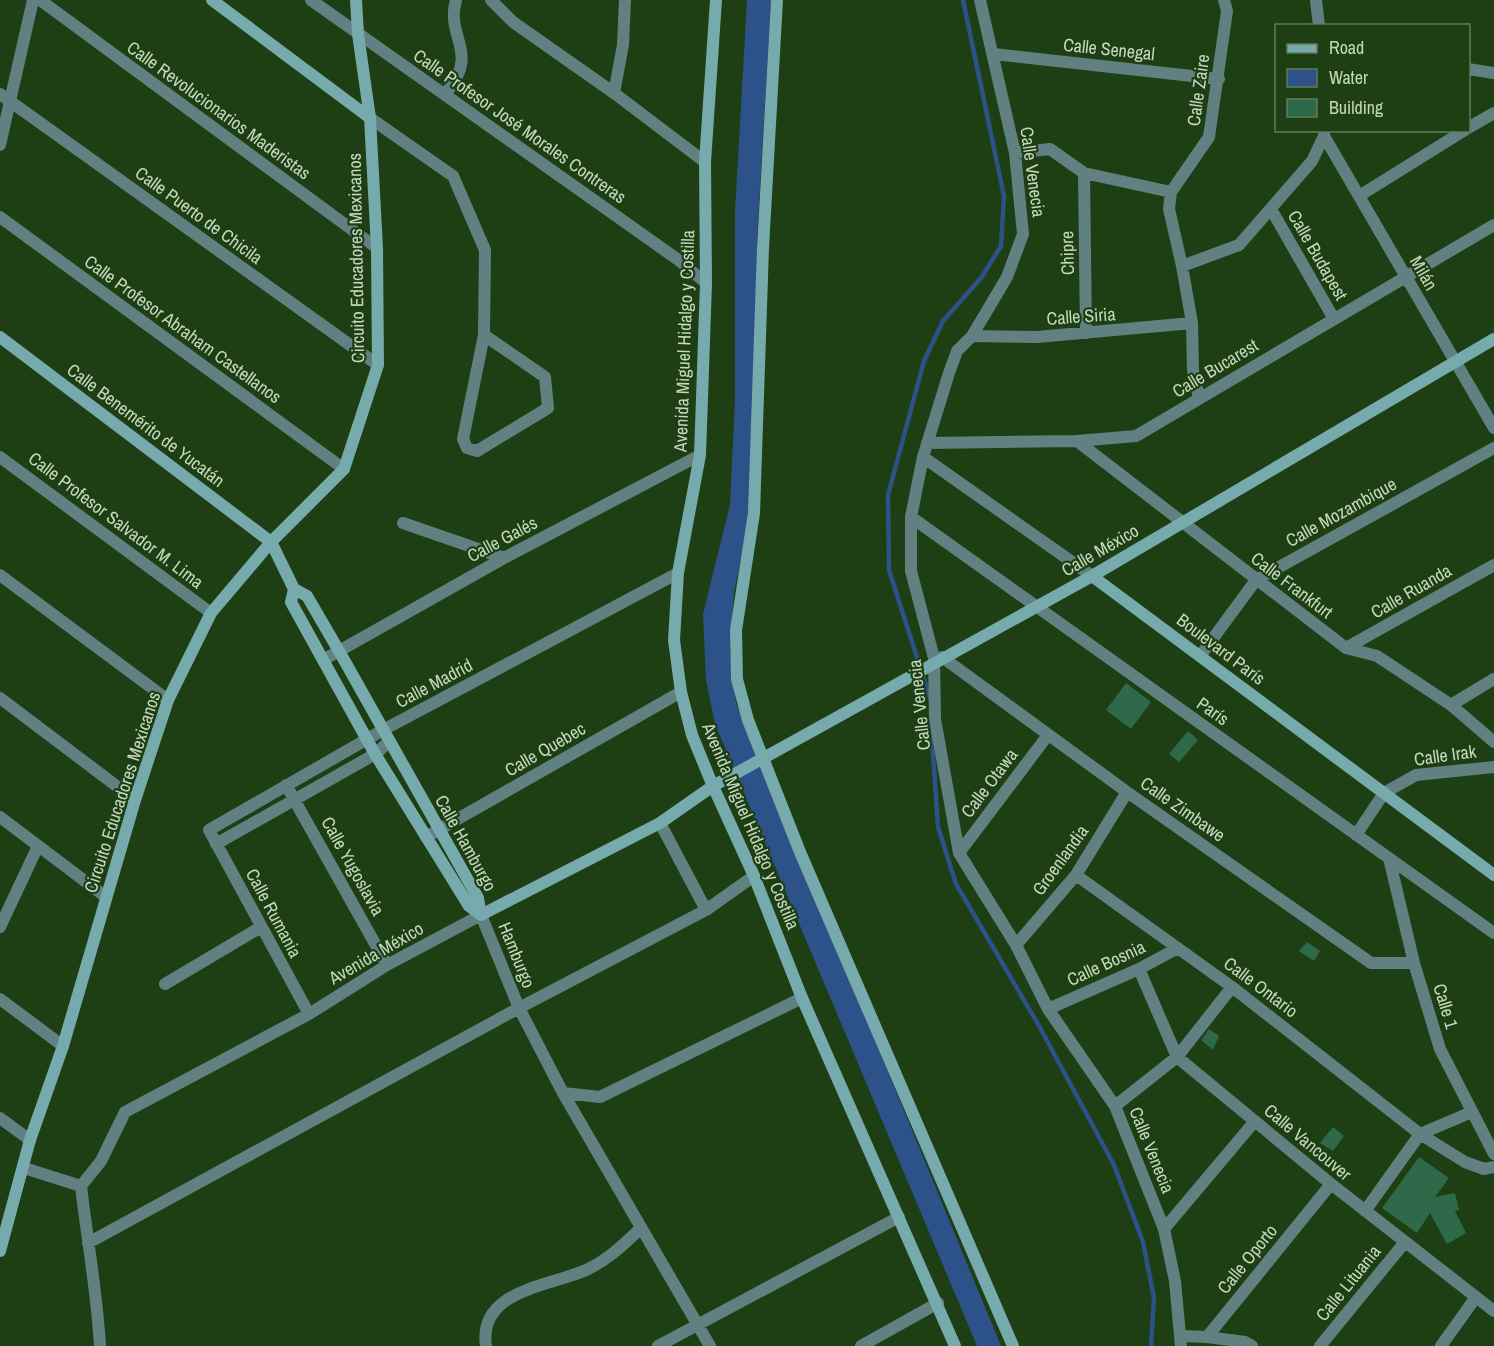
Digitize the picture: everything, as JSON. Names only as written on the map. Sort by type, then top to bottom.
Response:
[{"type":"street","points":[[0,145],[5,98],[33,0]]},
{"type":"street","name":"Calle Revolucionarios Maderistas","points":[[40,0],[377,248]]},
{"type":"street","points":[[212,0],[370,118],[453,176],[485,250],[484,335],[463,439],[467,448],[477,452],[548,408],[545,377],[484,335]]},
{"type":"street","name":"Calle Profesor José Morales Contreras","points":[[310,0],[446,93],[677,259],[706,283]]},
{"type":"street","name":"Circuito Educadores Mexicanos","points":[[1,1244],[30,1140],[63,1046],[135,800],[168,700],[211,613],[271,542],[344,470],[378,365],[377,248],[370,118],[358,34],[356,0]]},
{"type":"street","points":[[446,93],[460,76],[462,56],[453,10],[456,0]]},
{"type":"street","points":[[491,0],[513,22],[614,93],[705,162]]},
{"type":"street","points":[[614,93],[623,45],[625,0]]},
{"type":"street","name":"Avenida Miguel Hidalgo y Costilla","points":[[716,0],[705,162],[706,283],[700,454],[678,573],[674,640],[681,692],[692,735],[716,784],[802,998],[956,1346]]},
{"type":"street","name":"Avenida Miguel Hidalgo y Costilla","points":[[777,0],[763,248],[754,513],[736,630],[737,679],[748,720],[800,852],[1012,1346]]},
{"type":"street","name":"Calle Venecia","points":[[980,0],[1015,153],[1023,234],[1007,277],[972,336],[957,351],[923,457],[911,517],[911,571],[935,661],[935,719],[959,853],[1016,945],[1048,1008],[1115,1106],[1164,1229],[1182,1341]]},
{"type":"street","name":"Calle Zaire","points":[[1171,192],[1209,137],[1227,11],[1224,0]]},
{"type":"street","points":[[1316,0],[1319,24]]},
{"type":"street","name":"Calle Senegal","points":[[994,54],[1219,79]]},
{"type":"street","points":[[1470,69],[1494,73]]},
{"type":"street","name":"Calle Puerto de Chicila","points":[[5,98],[378,365]]},
{"type":"street","points":[[1470,127],[1494,113]]},
{"type":"street","points":[[1359,196],[1462,132]]},
{"type":"street","points":[[1182,266],[1239,245],[1312,161],[1324,133]]},
{"type":"street","name":"Milán","points":[[1324,133],[1494,428]]},
{"type":"street","points":[[1015,153],[1050,149],[1084,173],[1171,192],[1169,209],[1192,323],[1193,370],[1199,398]]},
{"type":"street","name":"Chipre","points":[[1084,173],[1086,333]]},
{"type":"street","name":"Calle Budapest","points":[[1271,208],[1334,318]]},
{"type":"street","name":"Calle Profesor Abraham Castellanos","points":[[0,217],[344,470]]},
{"type":"street","name":"Calle Bucarest","points":[[927,443],[1077,441],[1136,436],[1494,225]]},
{"type":"street","name":"Calle Siria","points":[[972,336],[1037,337],[1192,323]]},
{"type":"street","name":"Calle Benemérito de Yucatán","points":[[0,337],[271,542]]},
{"type":"street","name":"Calle México","points":[[716,784],[1092,576],[1494,339]]},
{"type":"street","name":"Calle Frankfurt","points":[[1077,441],[1346,648],[1377,656],[1451,705],[1494,742]]},
{"type":"street","name":"Calle Mozambique","points":[[1200,656],[1256,580],[1494,448]]},
{"type":"street","name":"Calle Galés","points":[[323,660],[504,558],[700,454]]},
{"type":"street","name":"Calle Profesor Salvador M. Lima","points":[[0,457],[211,613]]},
{"type":"street","name":"Boulevard París","points":[[923,457],[1092,576],[1494,875]]},
{"type":"street","name":"París","points":[[911,517],[1494,933]]},
{"type":"street","points":[[403,523],[504,558]]},
{"type":"street","name":"Calle Hamburgo","points":[[271,542],[294,589],[307,596],[339,651],[478,898],[481,915]]},
{"type":"street","name":"Calle Ruanda","points":[[1346,648],[1494,565]]},
{"type":"street","name":"Calle Madrid","points":[[209,830],[367,739],[386,736],[678,573]]},
{"type":"street","points":[[0,575],[168,700]]},
{"type":"street","name":"Calle Hamburgo","points":[[294,589],[291,602],[375,754],[469,906],[481,915]]},
{"type":"street","name":"Calle Zimbawe","points":[[935,661],[1048,735],[1371,963],[1414,963]]},
{"type":"street","points":[[1451,705],[1494,679]]},
{"type":"street","name":"Calle Quebec","points":[[426,837],[681,692]]},
{"type":"street","points":[[0,698],[135,800]]},
{"type":"street","name":"Calle Otawa","points":[[959,853],[1048,735]]},
{"type":"street","name":"Calle Madrid","points":[[216,844],[375,754],[386,736]]},
{"type":"street","name":"Calle Irak","points":[[1356,835],[1384,793],[1416,775],[1494,767]]},
{"type":"street","name":"Avenida México","points":[[81,1186],[101,1161],[125,1112],[309,1014],[387,965],[660,823],[716,784]]},
{"type":"street","name":"Calle Yugoslavia","points":[[286,785],[387,965]]},
{"type":"street","name":"Groenlandia","points":[[1016,945],[1076,875],[1127,792]]},
{"type":"street","points":[[0,817],[106,897]]},
{"type":"street","points":[[660,823],[706,910]]},
{"type":"street","name":"Calle Rumania","points":[[209,830],[309,1014]]},
{"type":"street","points":[[0,927],[38,846]]},
{"type":"street","name":"Calle 1","points":[[1389,858],[1414,963],[1440,1049],[1494,1154]]},
{"type":"street","name":"Calle Ontario","points":[[1076,875],[1232,987],[1420,1134],[1465,1162],[1484,1169],[1494,1167]]},
{"type":"street","points":[[88,1243],[519,1008],[706,910],[754,876]]},
{"type":"street","name":"Hamburgo","points":[[481,915],[519,1008],[563,1093],[695,1324],[710,1346]]},
{"type":"street","points":[[165,984],[261,927]]},
{"type":"street","name":"Calle Bosnia","points":[[1048,1008],[1139,969],[1178,948]]},
{"type":"street","name":"Calle Vancouver","points":[[1139,969],[1177,1057],[1331,1184],[1494,1311]]},
{"type":"street","points":[[1115,1106],[1177,1057],[1232,987]]},
{"type":"street","points":[[563,1093],[600,1097],[802,998]]},
{"type":"street","points":[[0,999],[63,1046]]},
{"type":"street","points":[[1365,1211],[1420,1134],[1472,1112]]},
{"type":"street","points":[[0,1118],[30,1140]]},
{"type":"street","points":[[1164,1229],[1255,1121]]},
{"type":"street","points":[[24,1168],[81,1186],[98,1304],[100,1346]]},
{"type":"street","name":"Calle Oporto","points":[[1207,1337],[1331,1184]]},
{"type":"street","points":[[658,1346],[695,1324],[899,1217]]},
{"type":"street","points":[[486,1346],[484,1331],[486,1320],[498,1306],[515,1295],[584,1271],[609,1258],[641,1228]]},
{"type":"street","name":"Calle Lituania","points":[[1320,1346],[1405,1242]]},
{"type":"street","points":[[1441,1346],[1476,1297]]},
{"type":"street","points":[[861,1346],[938,1303]]},
{"type":"street","points":[[1182,1341],[1207,1337],[1245,1342],[1251,1346]]},
{"type":"water","points":[[747,0],[771,0],[757,239],[755,423],[750,510],[734,593],[730,649],[736,703],[1001,1346],[977,1346],[715,724],[706,680],[703,614],[730,505],[735,399],[735,211]]},
{"type":"building","points":[[1126,683],[1151,702],[1131,729],[1106,710]]},
{"type":"building","points":[[1188,731],[1198,740],[1179,762],[1169,754]]},
{"type":"building","points":[[1307,942],[1320,951],[1314,961],[1299,951]]},
{"type":"building","points":[[1209,1029],[1219,1036],[1213,1050],[1201,1040]]},
{"type":"building","points":[[1333,1127],[1344,1136],[1333,1151],[1320,1143]]},
{"type":"building","points":[[1419,1157],[1449,1178],[1435,1197],[1455,1193],[1459,1210],[1455,1211],[1466,1233],[1447,1244],[1430,1213],[1417,1233],[1382,1208]]},
{"type":"waterway","points":[[930,698],[889,570],[888,495],[924,361],[943,321],[981,278],[1001,246],[1004,196],[963,0]]},
{"type":"waterway","points":[[931,725],[938,827],[956,884],[1038,1024],[1114,1165],[1143,1242],[1154,1298],[1151,1346]]}]
